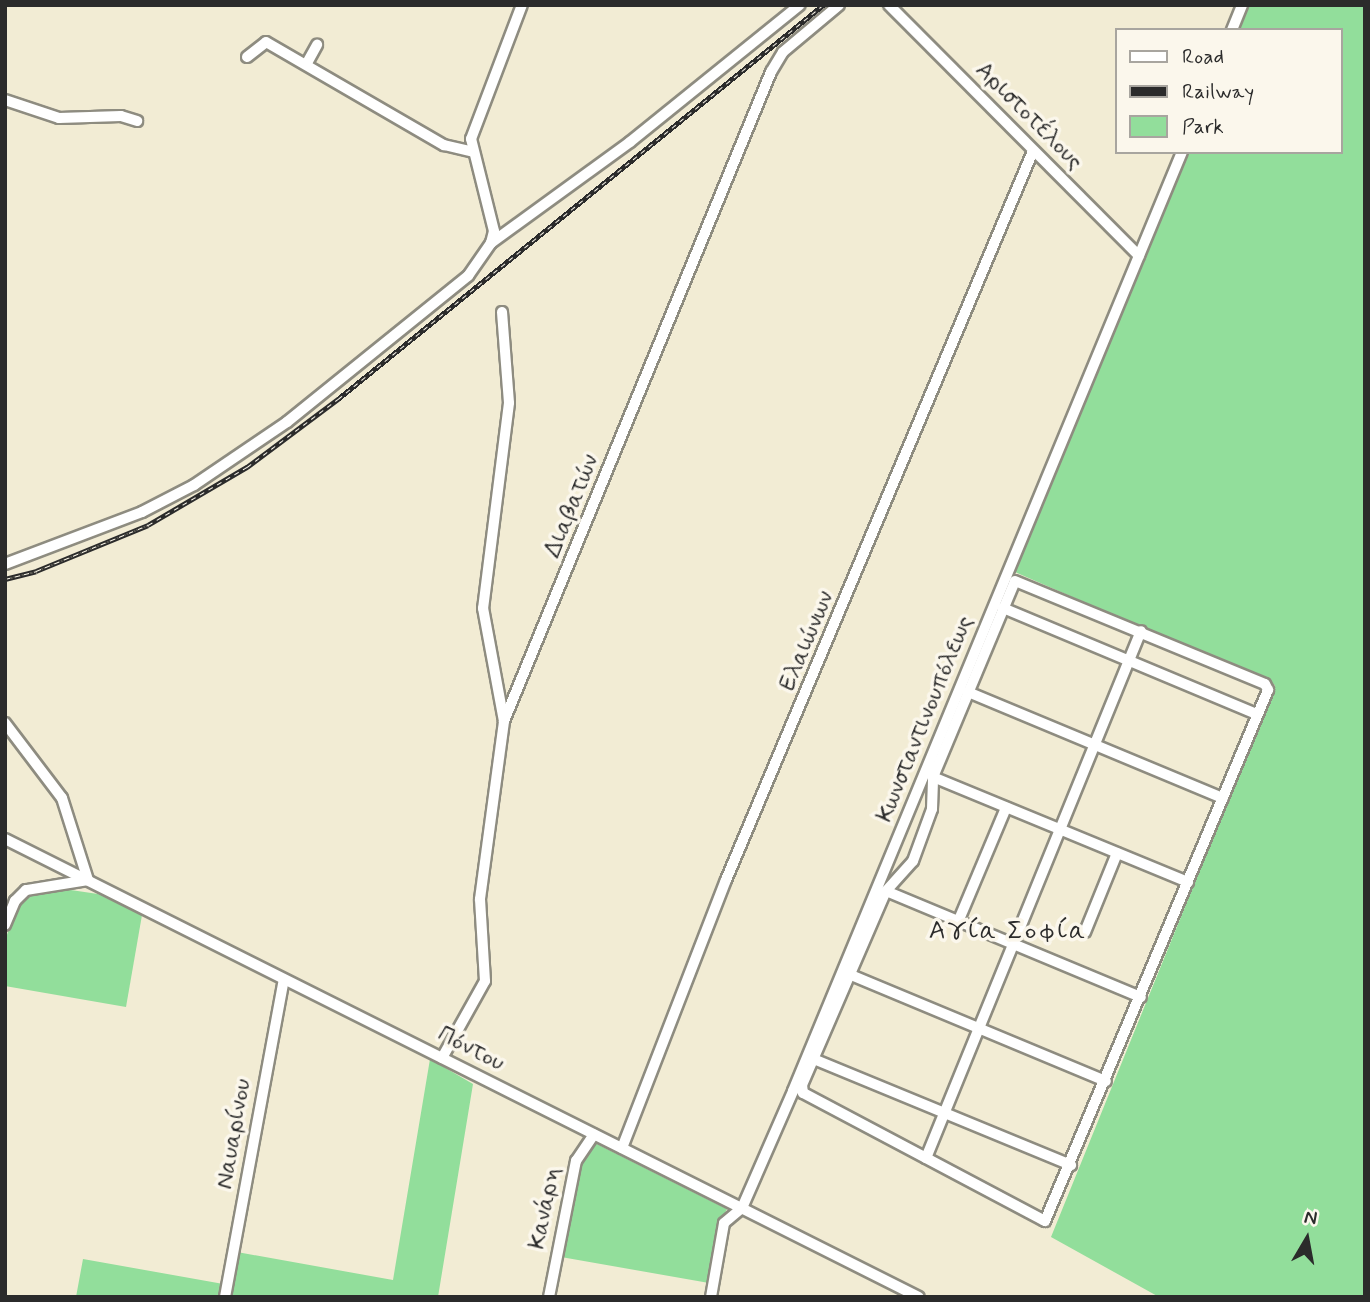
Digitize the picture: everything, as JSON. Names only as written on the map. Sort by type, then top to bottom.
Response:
[{"type":"street","points":[[492,243],[492,213],[471,145],[522,5]]},
{"type":"street","points":[[5,564],[142,512],[243,454],[468,276],[492,243],[630,142],[800,5]]},
{"type":"street","name":"Διαβατών","points":[[442,1058],[485,981],[480,899],[505,721],[771,72],[783,52],[839,5]]},
{"type":"street","name":"Αριστοτέλους","points":[[889,5],[1139,256]]},
{"type":"street","points":[[1233,28],[1242,5]]},
{"type":"street","points":[[247,57],[264,42],[307,63],[444,145],[471,145]]},
{"type":"street","points":[[307,63],[317,45]]},
{"type":"street","points":[[5,100],[59,118],[121,116],[137,121]]},
{"type":"street","name":"Ελαιώνων","points":[[622,1148],[726,880],[1033,151]]},
{"type":"street","name":"Κωνσταντινουπόλεως","points":[[711,1297],[724,1223],[742,1208],[901,835],[1181,154]]},
{"type":"street","points":[[502,312],[509,403],[483,608],[505,721]]},
{"type":"street","points":[[1018,580],[1140,631],[1265,684],[1268,690],[1142,997],[1045,1221],[803,1093],[802,1085],[816,1060],[886,891],[906,872],[920,843],[932,809],[933,777],[1003,608],[1018,580]]},
{"type":"street","points":[[1003,608],[1257,714]]},
{"type":"street","points":[[926,1158],[1140,631]]},
{"type":"street","points":[[968,692],[1223,798]]},
{"type":"street","points":[[5,723],[62,798],[88,880],[26,890],[15,901],[5,925]]},
{"type":"street","points":[[933,777],[1188,882]]},
{"type":"street","points":[[958,922],[1006,808]]},
{"type":"street","points":[[901,835],[920,843]]},
{"type":"street","name":"Πόντου","points":[[5,839],[919,1297]]},
{"type":"street","points":[[1085,932],[1117,853]]},
{"type":"street","points":[[886,891],[1142,997]]},
{"type":"street","points":[[851,975],[1106,1081]]},
{"type":"street","name":"Ναυαρίνου","points":[[225,1297],[284,979]]},
{"type":"street","points":[[816,1060],[1071,1165]]},
{"type":"street","name":"Κανάρη","points":[[549,1297],[578,1154],[594,1134]]},
{"type":"green space","points":[[1244,5],[1365,5],[1365,1297],[1159,1297],[1051,1237],[1275,685],[1015,572],[1184,154],[1342,154],[1342,28],[1235,28]]},
{"type":"green space","points":[[64,889],[98,894],[142,915],[126,1007],[5,986],[5,941],[17,904],[38,892]]},
{"type":"green space","points":[[430,1059],[473,1084],[438,1297],[76,1297],[83,1259],[229,1285],[237,1252],[393,1280]]},
{"type":"green space","points":[[593,1142],[727,1209],[719,1225],[709,1283],[561,1257],[580,1162]]},
{"type":"railway","points":[[5,579],[36,571],[148,525],[247,467],[338,399],[823,5]]},
{"type":"district","name":"Αγία Σοφία","points":[[1008,932]]}]
